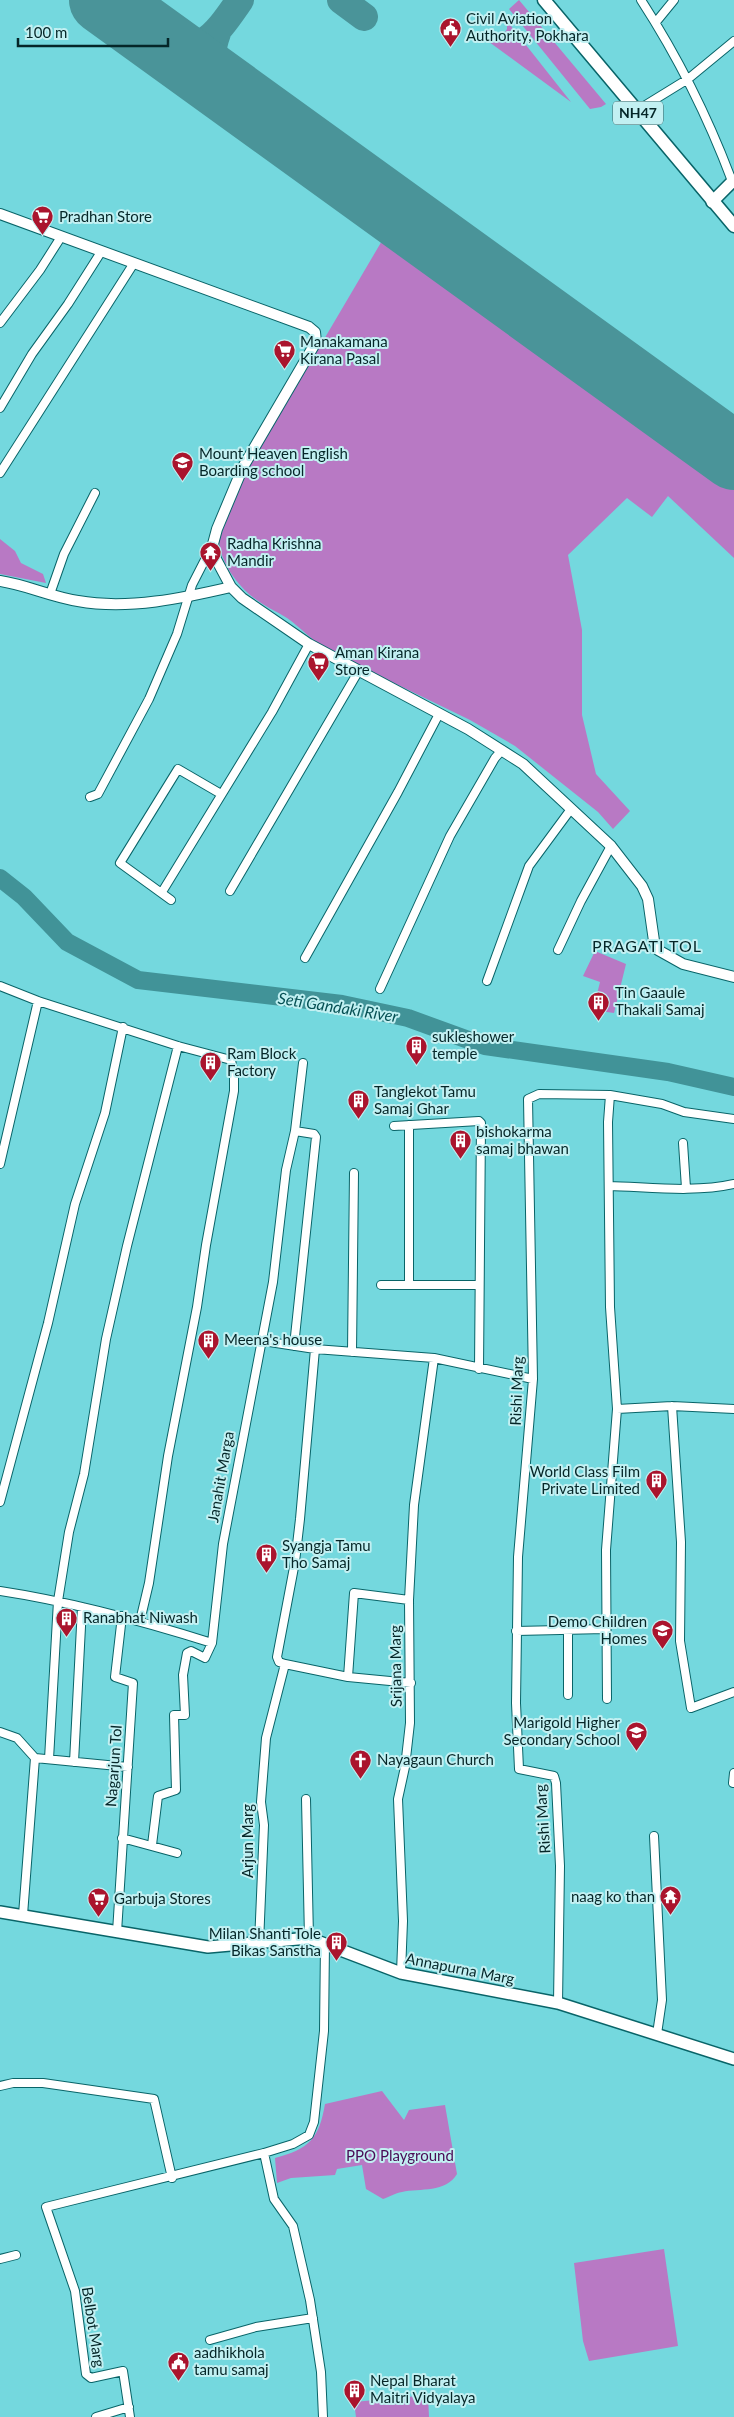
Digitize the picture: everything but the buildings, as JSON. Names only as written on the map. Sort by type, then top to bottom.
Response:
[{"type":"highway","name":"NH47","points":[[544,0],[734,226]]},
{"type":"main road","points":[[712,202],[733,180]]},
{"type":"main road","name":"Annapurna Marg","points":[[0,1912],[208,1947],[309,1938],[402,1973],[558,2003],[734,2059]]},
{"type":"street","points":[[641,0],[656,22],[688,79],[715,134],[733,180]]},
{"type":"street","points":[[656,22],[674,0]]},
{"type":"street","points":[[636,111],[688,79],[734,41]]},
{"type":"street","points":[[0,214],[309,327],[317,335],[316,342],[244,467],[217,529],[213,544],[187,598],[177,634],[149,699],[98,794],[90,797]]},
{"type":"street","points":[[0,323],[40,270],[61,237]]},
{"type":"street","points":[[0,408],[32,354],[68,304],[101,252]]},
{"type":"street","points":[[0,474],[134,263]]},
{"type":"street","points":[[50,594],[64,554],[95,493]]},
{"type":"street","points":[[213,544],[216,559],[231,587],[242,598],[309,644],[439,714],[523,764],[611,846],[642,886],[648,899],[654,941],[658,950],[683,964],[734,976]]},
{"type":"street","points":[[0,581],[33,588],[75,601],[100,603],[155,602],[187,598],[231,587]]},
{"type":"street","points":[[162,892],[272,712],[309,644]]},
{"type":"street","points":[[230,891],[358,672]]},
{"type":"street","points":[[305,958],[398,792],[439,714]]},
{"type":"street","points":[[380,989],[450,836],[495,758],[502,750]]},
{"type":"street","points":[[171,900],[120,863],[178,769],[221,794]]},
{"type":"street","points":[[487,981],[529,866],[571,808]]},
{"type":"street","points":[[558,950],[580,902],[611,846]]},
{"type":"street","points":[[0,986],[38,1001],[178,1046],[231,1060],[234,1075],[234,1091],[206,1245],[197,1307],[168,1456],[149,1583],[140,1621]]},
{"type":"street","points":[[0,1164],[38,1001]]},
{"type":"street","points":[[0,1502],[46,1332],[75,1204],[105,1113],[123,1027]]},
{"type":"street","points":[[49,1759],[58,1601],[69,1532],[84,1474],[106,1339],[127,1246],[178,1046]]},
{"type":"street","name":"Janahit Marga","points":[[212,1643],[223,1544],[273,1282],[286,1170],[295,1131],[303,1063]]},
{"type":"street","name":"Rishi Marg","points":[[558,2003],[560,1866],[557,1790],[554,1776],[519,1769],[516,1631],[518,1557],[533,1379],[528,1152],[530,1096],[539,1094],[610,1095]]},
{"type":"street","points":[[607,1700],[605,1629],[606,1550],[616,1409],[610,1307],[608,1122],[610,1095],[662,1104],[684,1112],[734,1119]]},
{"type":"street","points":[[394,1126],[479,1121],[481,1123],[479,1368]]},
{"type":"street","points":[[409,1125],[409,1284]]},
{"type":"street","points":[[294,1346],[316,1137],[314,1134],[295,1131]]},
{"type":"street","points":[[683,1143],[686,1188]]},
{"type":"street","points":[[352,1352],[354,1173]]},
{"type":"street","points":[[609,1186],[686,1188],[721,1187],[734,1184]]},
{"type":"street","points":[[381,1285],[479,1285]]},
{"type":"street","points":[[263,1341],[315,1349],[434,1358],[533,1379]]},
{"type":"street","points":[[315,1349],[299,1528],[277,1657],[279,1662],[285,1664],[348,1677],[411,1683]]},
{"type":"street","name":"Srijana Marg","points":[[402,1973],[398,1799],[405,1767],[410,1723],[409,1600],[414,1505],[434,1358]]},
{"type":"street","points":[[616,1409],[672,1406],[734,1409]]},
{"type":"street","points":[[672,1406],[681,1542],[680,1641],[691,1708],[734,1692]]},
{"type":"street","points":[[0,1592],[58,1601],[122,1616],[212,1643],[205,1658],[191,1651],[187,1653],[183,1675],[185,1715],[174,1715],[176,1790],[158,1796],[152,1845]]},
{"type":"street","points":[[348,1677],[354,1593],[409,1600]]},
{"type":"street","points":[[74,1762],[82,1607]]},
{"type":"street","name":"Nagarjun Tol","points":[[117,1932],[133,1683],[115,1678],[122,1616]]},
{"type":"street","points":[[516,1631],[605,1629]]},
{"type":"street","points":[[568,1630],[568,1695]]},
{"type":"street","name":"Arjun Marg","points":[[259,1943],[264,1825],[260,1802],[266,1738],[285,1664]]},
{"type":"street","points":[[0,1732],[17,1738],[34,1758],[23,1915]]},
{"type":"street","points":[[34,1758],[128,1767]]},
{"type":"street","points":[[733,1783],[734,1773]]},
{"type":"street","points":[[306,1799],[309,1938]]},
{"type":"street","points":[[654,1836],[662,2000],[657,2034]]},
{"type":"street","points":[[122,1838],[177,1853]]},
{"type":"street","points":[[0,2086],[13,2083],[43,2083],[154,2099],[172,2178],[264,2154],[293,2144],[309,2135],[314,2122],[324,2031],[325,1943]]},
{"type":"street","points":[[264,2154],[274,2200],[292,2226],[313,2318],[321,2372],[323,2417]]},
{"type":"street","name":"Belbot Marg","points":[[130,2417],[123,2371],[91,2378],[86,2374],[77,2300],[46,2207],[172,2178]]},
{"type":"street","points":[[0,2259],[16,2255]]},
{"type":"street","points":[[210,2340],[256,2327],[313,2318]]},
{"type":"street","points":[[96,2417],[129,2407]]},
{"type":"green space","points":[[519,0],[606,104],[590,109],[509,9]]},
{"type":"green space","points":[[507,21],[571,102],[485,39],[493,41],[502,37],[507,29]]},
{"type":"green space","points":[[386,234],[734,490],[734,558],[668,496],[652,517],[627,498],[568,555],[582,630],[582,715],[596,774],[630,811],[613,829],[598,812],[515,746],[470,720],[326,650],[297,625],[262,604],[248,593],[230,572],[222,557],[219,540],[245,472],[285,400],[323,341]]},
{"type":"green space","points":[[0,539],[15,551],[21,563],[43,574],[46,583],[0,574]]},
{"type":"green space","points":[[595,951],[626,964],[614,1013],[593,1010],[600,982],[583,976]]},
{"type":"green space","name":"PPO Playground","points":[[382,2091],[404,2120],[409,2110],[445,2105],[457,2174],[452,2180],[440,2187],[399,2193],[383,2199],[366,2189],[362,2165],[337,2169],[335,2175],[291,2178],[277,2183],[275,2158],[296,2151],[310,2141],[316,2134],[323,2116],[325,2104]]},
{"type":"green space","points":[[664,2249],[678,2346],[589,2361],[583,2341],[574,2263]]},
{"type":"green space","points":[[428,2395],[429,2417],[356,2417],[354,2402]]},
{"type":"waterway","name":"Seti Gandaki River","points":[[0,878],[24,897],[67,942],[138,980],[342,1004],[408,1018],[485,1046],[668,1072],[734,1087]]},
{"type":"taxiway","points":[[155,37],[170,44],[184,47],[205,41],[215,33],[240,0]]},
{"type":"taxiway","points":[[341,0],[364,17]]},
{"type":"taxiway","points":[[217,33],[213,50],[214,65],[220,79],[232,93]]},
{"type":"runway","points":[[103,0],[734,456]]},
{"type":"place","name":"Civil Aviation Authority, Pokhara","points":[[450,47]]},
{"type":"place","name":"Pradhan Store","points":[[43,236]]},
{"type":"place","name":"Manakamana Kirana Pasal","points":[[284,370]]},
{"type":"place","name":"Mount Heaven English Boarding school","points":[[183,482]]},
{"type":"place","name":"Radha Krishna Mandir","points":[[211,572]]},
{"type":"place","name":"Aman Kirana Store","points":[[319,681]]},
{"type":"place","name":"Tin Gaaule Thakali Samaj","points":[[599,1021]]},
{"type":"place","name":"sukleshower temple","points":[[416,1065]]},
{"type":"place","name":"Ram Block Factory","points":[[211,1082]]},
{"type":"place","name":"Tanglekot Tamu Samaj Ghar","points":[[358,1120]]},
{"type":"place","name":"bishokarma samaj bhawan","points":[[460,1160]]},
{"type":"place","name":"Meena's house","points":[[208,1359]]},
{"type":"place","name":"World Class Film Private Limited","points":[[656,1500]]},
{"type":"place","name":"Syangja Tamu Tho Samaj","points":[[266,1574]]},
{"type":"place","name":"Ranabhat Niwash","points":[[67,1637]]},
{"type":"place","name":"Demo Children Homes","points":[[663,1650]]},
{"type":"place","name":"Marigold Higher Secondary School","points":[[636,1751]]},
{"type":"place","name":"Nayagaun Church","points":[[361,1779]]},
{"type":"place","name":"naag ko than","points":[[671,1916]]},
{"type":"place","name":"Garbuja Stores","points":[[98,1918]]},
{"type":"place","name":"Milan Shanti Tole Bikas Sanstha","points":[[337,1962]]},
{"type":"place","name":"aadhikhola tamu samaj","points":[[178,2381]]},
{"type":"place","name":"Nepal Bharat Maitri Vidyalaya","points":[[354,2409]]},
{"type":"district","name":"PRAGATI TOL","points":[[647,946]]}]
